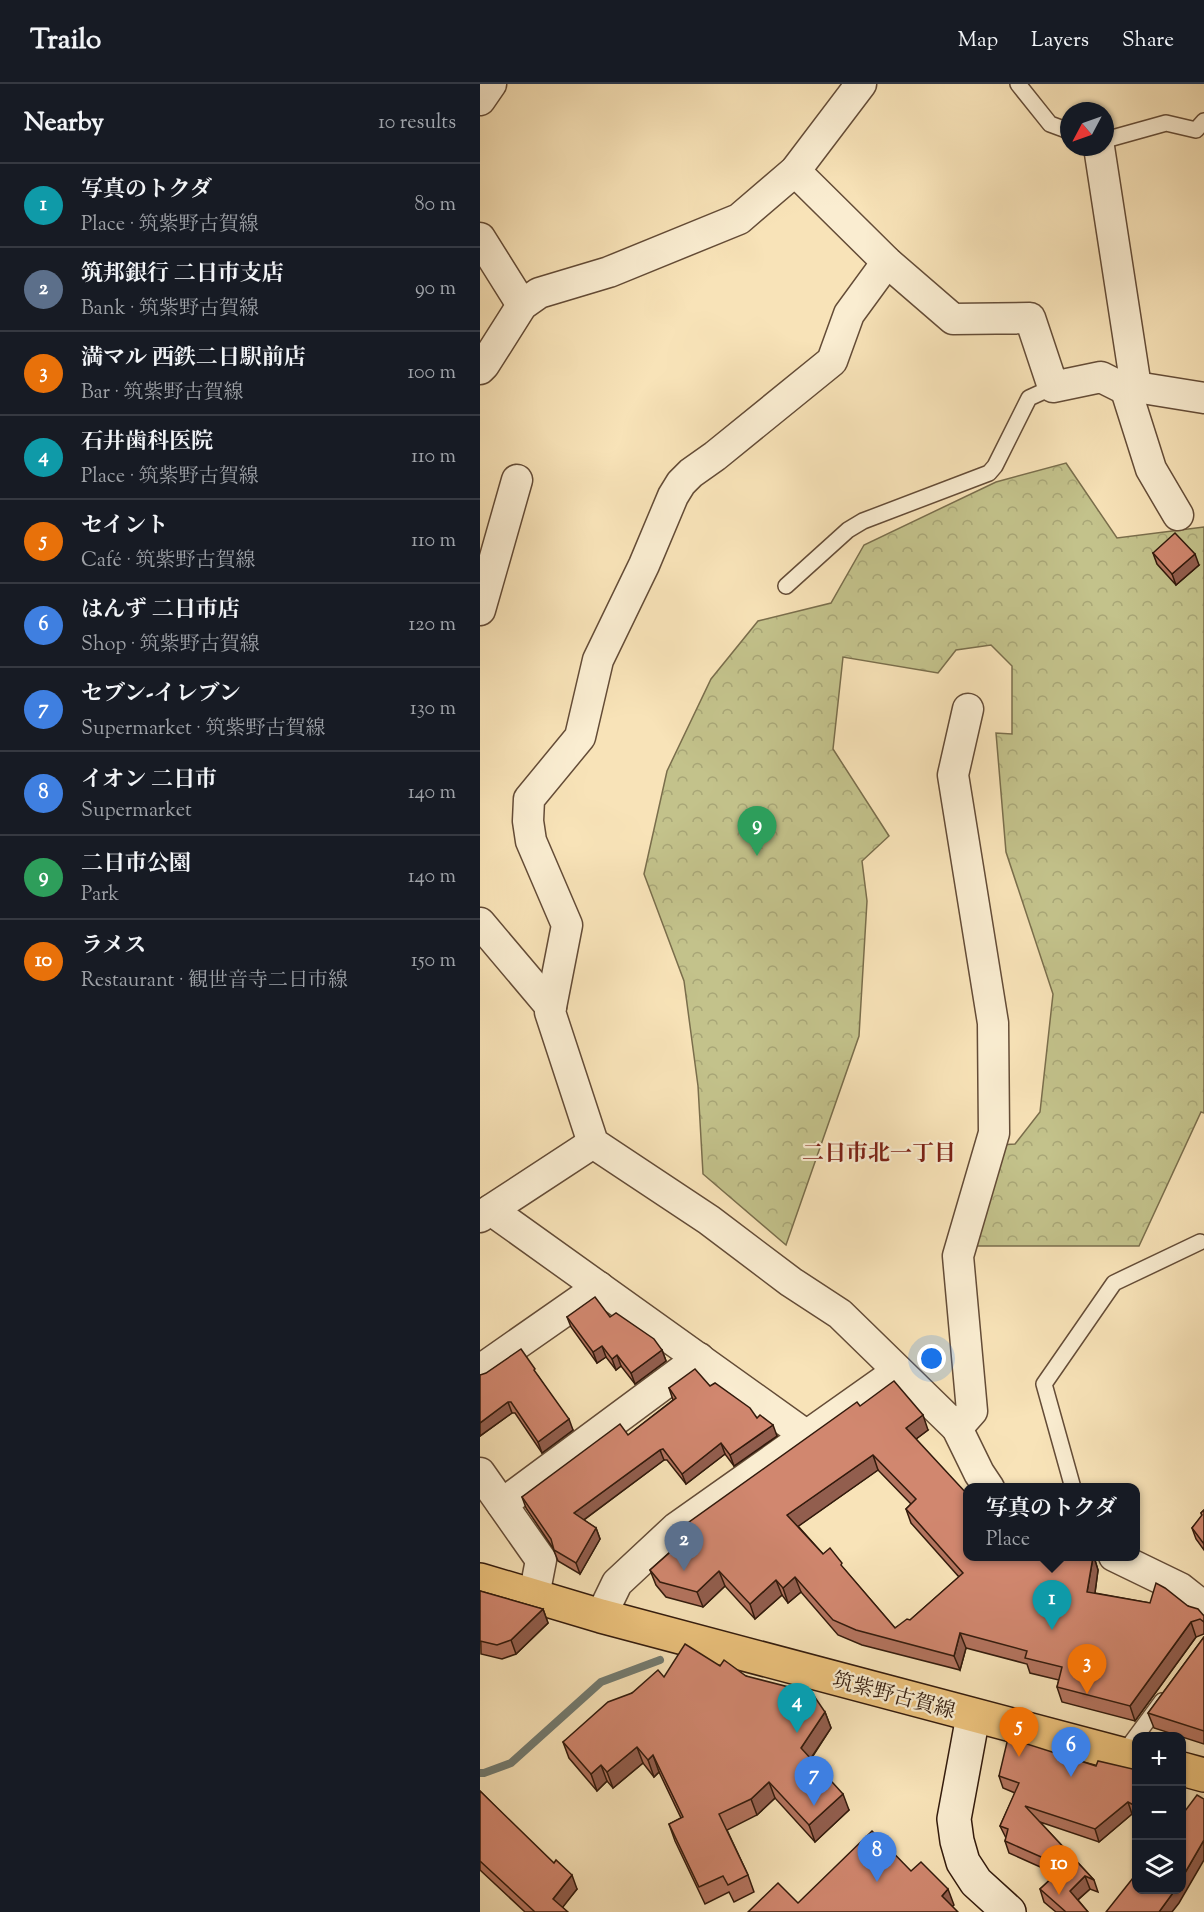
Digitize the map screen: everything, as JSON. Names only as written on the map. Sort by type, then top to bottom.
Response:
[{"type":"main road","name":"筑紫野古賀線","points":[[480,1580],[601,1616],[1130,1756]]},
{"type":"main road","points":[[973,1716],[954,1819],[957,1841],[963,1862],[976,1882],[1009,1912]]},
{"type":"main road","points":[[1186,1770],[1204,1775]]},
{"type":"street","points":[[480,100],[491,84]]},
{"type":"street","points":[[480,369],[522,305],[539,292],[609,272],[739,219],[795,171],[861,84]]},
{"type":"street","points":[[1100,156],[1131,387],[1151,470],[1178,515]]},
{"type":"street","points":[[795,171],[887,262],[953,319],[1030,318],[1053,387],[1101,377],[1115,385],[1204,398]]},
{"type":"street","points":[[480,238],[522,305]]},
{"type":"street","points":[[887,262],[849,314],[832,361],[681,483],[598,660],[580,736],[529,799],[528,821],[531,841],[567,925],[550,1012],[592,1143],[709,1220],[791,1282],[840,1314],[957,1428],[986,1483]]},
{"type":"street","points":[[480,610],[518,480]]},
{"type":"street","points":[[957,1428],[972,1411],[958,1256],[994,1133],[993,1023],[953,775],[968,709]]},
{"type":"street","points":[[480,923],[551,1007]]},
{"type":"street","points":[[592,1143],[486,1213],[599,1287],[807,1436]]},
{"type":"street","points":[[480,1370],[599,1287]]},
{"type":"street","points":[[502,1504],[699,1358]]},
{"type":"street","points":[[601,1616],[617,1583],[676,1528],[898,1371]]},
{"type":"street","points":[[480,1473],[541,1560],[534,1596]]},
{"type":"street","points":[[1123,1561],[1180,1588],[1204,1607]]},
{"type":"lane","points":[[1018,84],[1050,124],[1060,128]]},
{"type":"lane","points":[[1114,137],[1166,123],[1196,130],[1204,121]]},
{"type":"lane","points":[[786,586],[848,530],[862,521],[989,473],[995,466],[1029,398],[1053,387]]},
{"type":"lane","points":[[1072,1483],[1044,1384],[1114,1282],[1200,1242]]},
{"type":"lane","points":[[1130,1756],[1170,1689]]},
{"type":"green space","points":[[1066,463],[1117,538],[1204,527],[1204,1113],[1201,1112],[1139,1246],[969,1246],[999,1145],[1015,1144],[1040,1112],[1053,994],[1006,852],[996,733],[1012,734],[1012,666],[991,645],[956,650],[938,673],[843,657],[833,749],[889,836],[862,861],[867,901],[859,1036],[786,1245],[703,1174],[698,1086],[684,981],[644,874],[667,771],[711,679],[758,621],[831,603],[864,545],[996,482]]},
{"type":"building","points":[[1175,533],[1195,554],[1172,574],[1153,553]]},
{"type":"building","points":[[595,1297],[610,1317],[616,1313],[654,1339],[662,1350],[631,1373],[617,1355],[612,1359],[602,1346],[593,1352],[567,1317]]},
{"type":"building","points":[[521,1349],[569,1419],[538,1442],[511,1402],[480,1423],[480,1375]]},
{"type":"building","points":[[695,1369],[710,1386],[715,1383],[750,1408],[757,1418],[760,1415],[773,1425],[730,1455],[721,1443],[682,1474],[663,1449],[660,1450],[574,1513],[596,1528],[576,1563],[554,1550],[551,1539],[522,1497],[620,1424],[628,1435],[676,1398],[669,1388]]},
{"type":"building","points":[[894,1381],[923,1415],[906,1428],[963,1490],[963,1561],[1092,1561],[1087,1592],[1150,1603],[1156,1583],[1188,1606],[1198,1609],[1204,1616],[1204,1622],[1200,1619],[1191,1622],[1130,1706],[1057,1687],[1062,1667],[1025,1658],[1027,1651],[960,1633],[954,1656],[856,1630],[833,1620],[795,1577],[783,1588],[776,1580],[750,1604],[719,1571],[697,1592],[660,1582],[650,1570],[684,1540],[677,1531],[857,1402],[860,1406]],"holes":[[[873,1455],[916,1499],[906,1509],[963,1573],[910,1620],[907,1619],[895,1628],[841,1565],[842,1563],[830,1548],[823,1554],[787,1515]]]},
{"type":"building","points":[[1204,1510],[1204,1544],[1192,1528]]},
{"type":"building","points":[[480,1591],[543,1609],[511,1640],[497,1645],[480,1641]]},
{"type":"building","points":[[1204,1637],[1204,1731],[1148,1713]]},
{"type":"building","points":[[685,1644],[720,1666],[724,1660],[746,1676],[812,1693],[825,1712],[801,1748],[843,1794],[809,1825],[769,1782],[751,1799],[719,1814],[748,1875],[728,1885],[723,1876],[699,1887],[669,1824],[683,1817],[653,1755],[648,1760],[637,1747],[607,1772],[601,1765],[591,1774],[563,1742],[608,1702],[632,1693],[658,1670],[664,1677]]},
{"type":"building","points":[[1008,1738],[1096,1766],[1098,1761],[1132,1769],[1132,1804],[1128,1802],[1095,1829],[1025,1806],[1094,1880],[1085,1876],[1070,1891],[1088,1912],[1066,1912],[1040,1889],[1064,1867],[1005,1841],[1008,1829],[1000,1826],[1019,1783],[999,1776]]},
{"type":"building","points":[[480,1791],[554,1863],[556,1860],[572,1875],[553,1899],[568,1912],[535,1912],[480,1861]]},
{"type":"building","points":[[1197,1795],[1204,1799],[1204,1840],[1186,1871],[1186,1840],[1186,1810]]},
{"type":"building","points":[[872,1831],[911,1871],[921,1862],[948,1889],[942,1896],[958,1912],[748,1912],[778,1883],[798,1903]]},
{"type":"building","points":[[1132,1879],[1132,1894],[1172,1894],[1159,1912],[1106,1912]]},
{"type":"waterway","points":[[480,1773],[511,1763],[601,1682],[660,1660]]},
{"type":"place","name":"二日市公園","points":[[757,856]]},
{"type":"place","name":"筑邦銀行 二日市支店","points":[[684,1571]]},
{"type":"place","name":"写真のトクダ","points":[[1052,1630]]},
{"type":"place","name":"満マル 西鉄二日駅前店","points":[[1087,1694]]},
{"type":"place","name":"石井歯科医院","points":[[797,1733]]},
{"type":"place","name":"セイント","points":[[1019,1757]]},
{"type":"place","name":"はんず 二日市店","points":[[1071,1777]]},
{"type":"place","name":"セブン-イレブン","points":[[814,1806]]},
{"type":"place","name":"イオン 二日市","points":[[877,1882]]},
{"type":"place","name":"ラメス","points":[[1059,1895]]},
{"type":"district","name":"二日市北一丁目","points":[[879,1152]]}]
